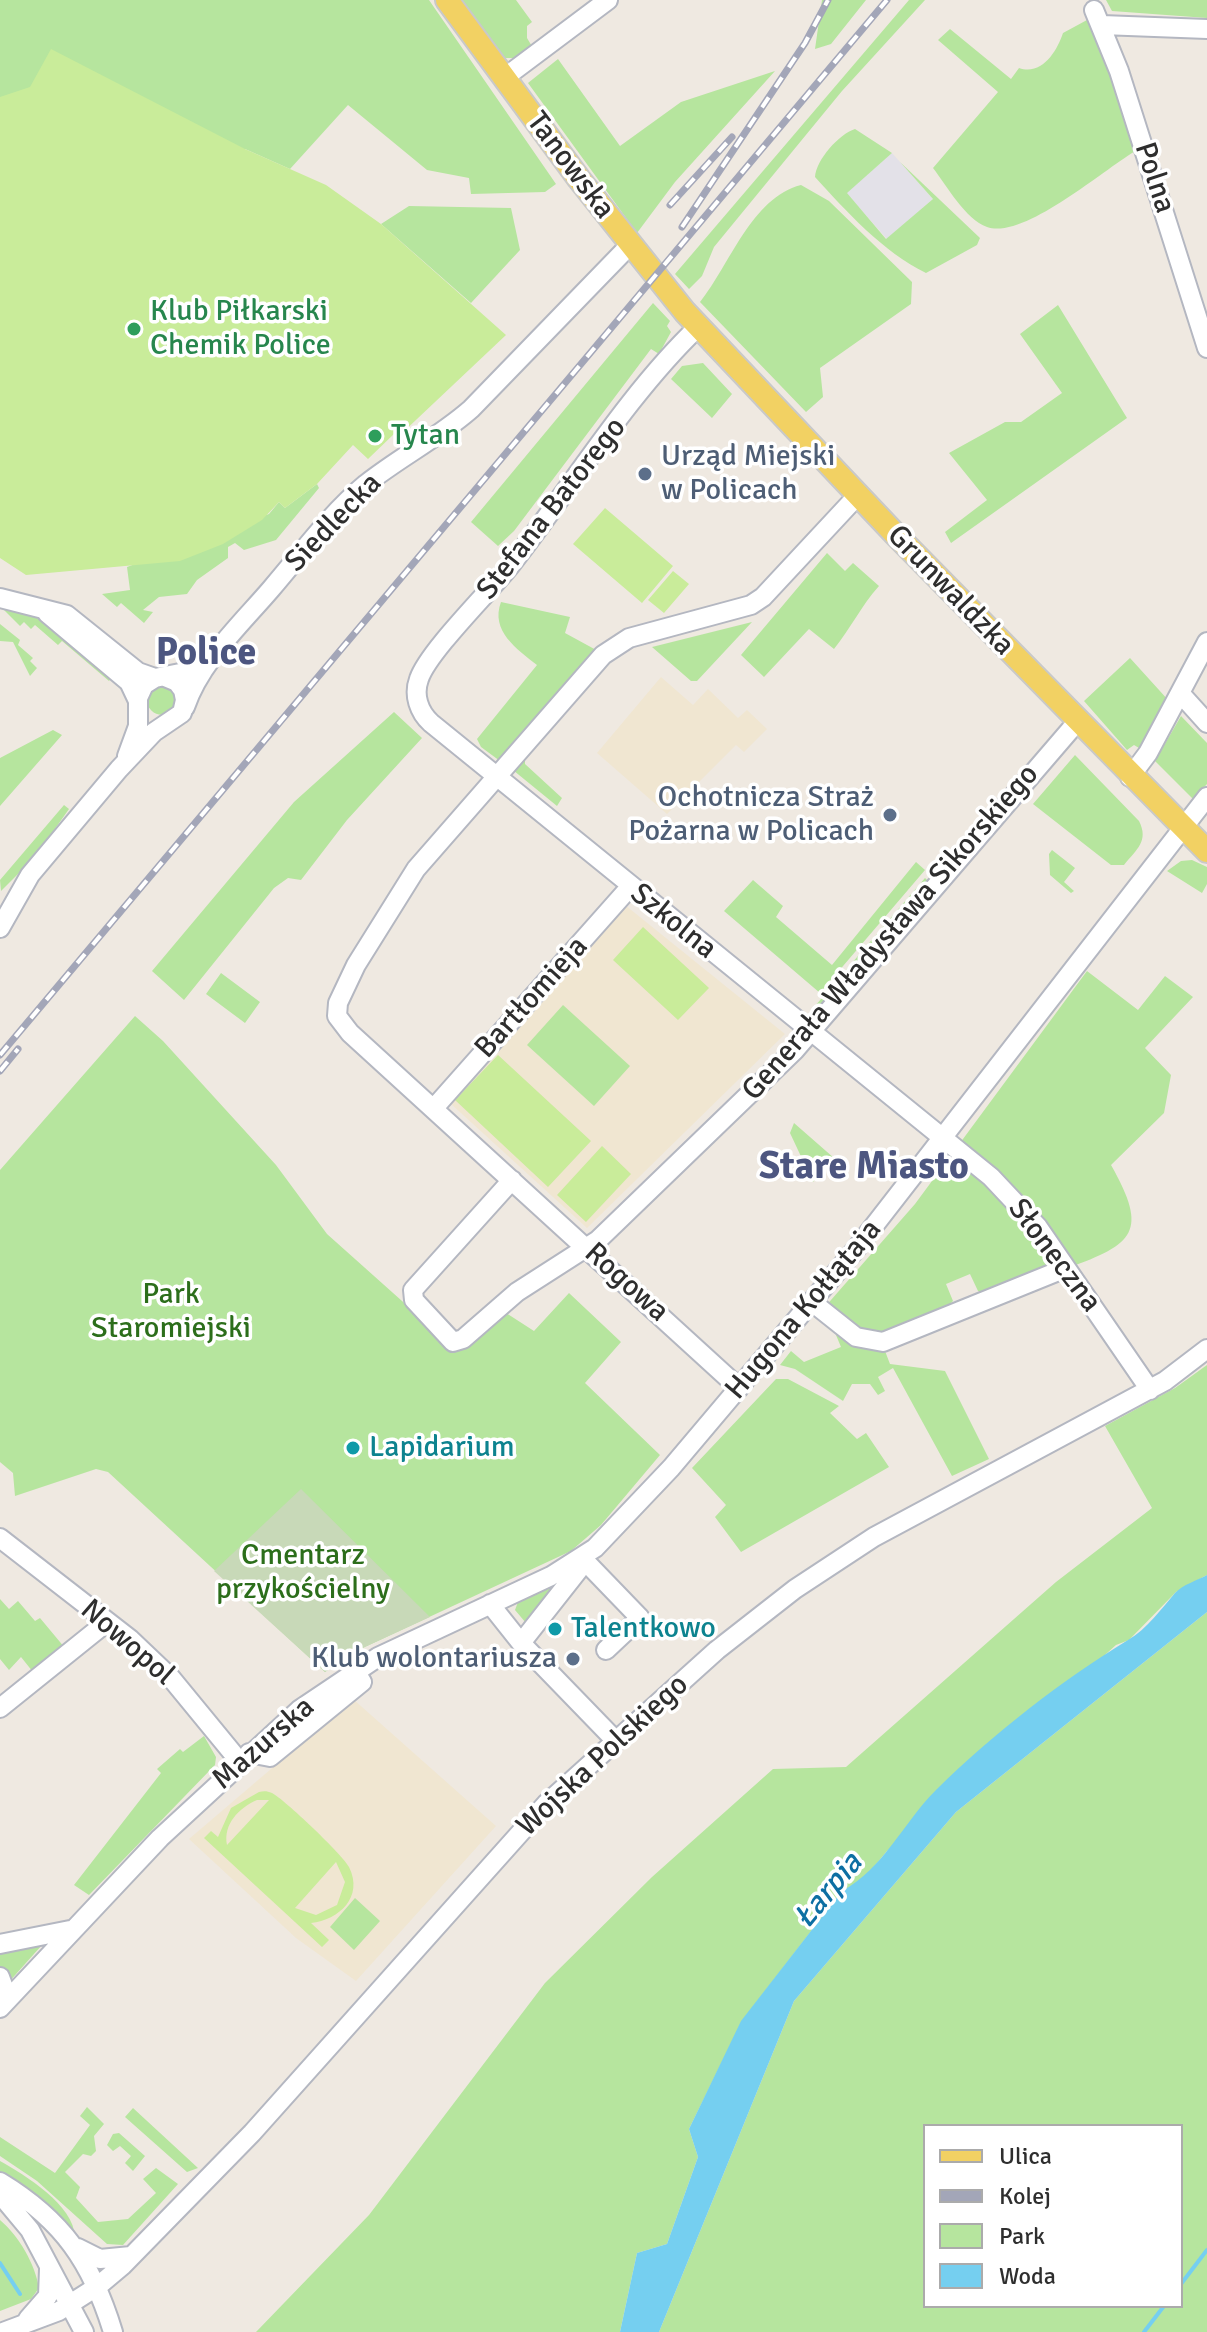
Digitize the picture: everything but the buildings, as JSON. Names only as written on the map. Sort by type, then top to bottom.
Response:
[{"type":"main road","name":"Tanowska","points":[[447,0],[630,245],[698,327]]},
{"type":"main road","name":"Grunwaldzka","points":[[698,327],[1130,777],[1207,851]]},
{"type":"street","points":[[504,78],[608,0]]},
{"type":"street","name":"Polna","points":[[1207,29],[1098,17],[1207,348]]},
{"type":"street","name":"Siedlecka","points":[[185,707],[193,687],[222,647],[340,509],[374,478],[444,432],[471,409],[630,245]]},
{"type":"street","name":"Stefana Batorego","points":[[417,696],[418,681],[425,667],[509,567],[656,373],[698,327]]},
{"type":"street","points":[[495,777],[610,649],[629,638],[751,605],[763,597],[858,495]]},
{"type":"street","points":[[0,598],[71,617],[138,672],[182,687],[185,707],[178,718],[152,734],[30,875],[0,901]]},
{"type":"street","points":[[35,605],[129,682],[149,721],[169,723]]},
{"type":"street","points":[[1130,777],[1207,642]]},
{"type":"street","name":"Siedlecka","points":[[160,677],[185,672],[222,647]]},
{"type":"street","points":[[119,769],[136,731],[138,702],[144,685],[160,677]]},
{"type":"street","points":[[1180,693],[1207,723]]},
{"type":"street","name":"Szkolna","points":[[417,696],[429,721],[495,777],[941,1140]]},
{"type":"street","name":"Generała Władysława Sikorskiego","points":[[512,1180],[412,1295],[447,1337],[458,1342],[517,1292],[587,1247],[663,1180],[809,1032],[1077,722]]},
{"type":"street","name":"Rogowa","points":[[495,777],[399,894],[344,988],[337,1016],[350,1033],[739,1388]]},
{"type":"street","name":"Hugona Kołłątaja","points":[[521,1643],[590,1555],[671,1468],[812,1302],[1207,797]]},
{"type":"street","points":[[0,928],[30,875]]},
{"type":"street","name":"Bartłomieja","points":[[434,1108],[630,887]]},
{"type":"street","name":"Słoneczna","points":[[941,1140],[991,1177],[1017,1203],[1150,1390]]},
{"type":"street","points":[[812,1302],[856,1337],[883,1342],[1066,1268]]},
{"type":"street","name":"Wojska Polskiego","points":[[9,2330],[69,2305],[98,2286],[131,2256],[252,2133],[534,1817],[615,1740],[741,1630],[839,1560],[916,1513],[1150,1390],[1207,1349]]},
{"type":"street","name":"Nowopol","points":[[0,1538],[107,1622],[171,1678],[244,1757]]},
{"type":"street","points":[[590,1555],[640,1618],[606,1650]]},
{"type":"street","name":"Hugona Kołłątaja","points":[[490,1604],[590,1555]]},
{"type":"street","points":[[244,1757],[270,1757],[358,1677],[414,1639],[490,1604],[521,1643],[615,1740]]},
{"type":"street","points":[[0,1708],[107,1622]]},
{"type":"street","name":"Mazurska","points":[[4,2003],[70,1930],[244,1757]]},
{"type":"street","points":[[0,1944],[70,1930]]},
{"type":"street","name":"Mazurska","points":[[0,1977],[4,2003]]},
{"type":"street","points":[[0,2182],[31,2203],[73,2244],[98,2286],[113,2332]]},
{"type":"street","points":[[0,2194],[24,2221],[84,2332]]},
{"type":"street","points":[[73,2244],[100,2259],[131,2256]]},
{"type":"street","points":[[9,2330],[34,2315],[48,2296],[50,2280],[46,2258]]},
{"type":"shaded area","points":[[892,153],[933,199],[887,239],[846,193]]},
{"type":"shaded area","points":[[661,677],[693,705],[708,689],[738,718],[747,710],[767,729],[744,752],[736,745],[667,814],[597,753]]},
{"type":"shaded area","points":[[625,905],[785,1034],[587,1228],[450,1103]]},
{"type":"shaded area","points":[[353,1699],[496,1826],[356,1981],[296,1938],[189,1839]]},
{"type":"green space","points":[[0,0],[429,0],[556,184],[545,192],[471,194],[469,178],[427,170],[348,105],[290,169],[245,149],[0,158]]},
{"type":"green space","points":[[455,0],[516,0],[532,22],[527,26],[527,38],[533,48],[519,58],[499,58]]},
{"type":"green space","points":[[822,0],[866,0],[831,44],[815,49]]},
{"type":"green space","points":[[909,0],[925,0],[842,91],[714,247],[702,276],[689,289],[675,274]]},
{"type":"green space","points":[[1106,0],[1207,0],[1207,18],[1112,11]]},
{"type":"green space","points":[[1087,20],[1101,37],[1137,150],[1064,200],[1021,223],[1003,228],[979,223],[964,210],[933,168],[998,92],[938,40],[950,29],[1011,79],[1019,68],[1027,70],[1041,65],[1053,54],[1063,33]]},
{"type":"green space","points":[[51,49],[245,149],[326,185],[381,224],[506,335],[399,436],[395,433],[368,459],[353,445],[317,484],[285,508],[279,502],[262,520],[223,544],[180,561],[26,575],[0,558],[0,97],[30,87]]},
{"type":"green space","points":[[558,59],[620,146],[681,102],[775,71],[675,182],[637,233],[528,83]]},
{"type":"green space","points":[[855,129],[892,153],[847,193],[886,239],[933,199],[900,162],[980,238],[977,245],[926,273],[895,254],[866,230],[815,177],[819,163],[829,148]]},
{"type":"green space","points":[[801,185],[829,201],[912,282],[911,304],[820,368],[823,397],[806,412],[700,302],[755,218],[784,192]]},
{"type":"green space","points":[[409,206],[511,208],[520,250],[471,303],[381,224]]},
{"type":"green space","points":[[653,303],[670,321],[667,326],[671,332],[659,354],[651,349],[514,531],[498,546],[471,522]]},
{"type":"green space","points":[[1058,305],[1127,418],[951,543],[945,532],[987,500],[949,453],[1005,422],[1021,422],[1062,393],[1020,334]]},
{"type":"green space","points":[[703,363],[732,394],[712,418],[671,379],[682,366]]},
{"type":"green space","points":[[317,484],[319,488],[276,540],[244,550],[235,543],[228,547],[228,558],[197,580],[187,594],[159,597],[143,610],[153,612],[144,623],[121,603],[117,607],[102,594],[130,590],[127,567],[269,514],[279,502],[285,508]]},
{"type":"green space","points":[[605,508],[673,566],[642,603],[573,544]]},
{"type":"green space","points":[[827,553],[845,571],[853,563],[879,586],[834,649],[809,629],[764,677],[741,655]]},
{"type":"green space","points":[[673,571],[689,584],[664,613],[648,600]]},
{"type":"green space","points":[[501,602],[570,617],[565,633],[598,651],[500,761],[481,747],[477,739],[537,665],[514,646],[502,630],[499,622]]},
{"type":"green space","points":[[0,606],[46,621],[114,674],[109,681],[62,641],[58,645],[35,625],[31,629],[24,622],[20,626]]},
{"type":"green space","points":[[752,622],[697,681],[691,681],[652,647]]},
{"type":"green space","points":[[0,624],[20,640],[18,645],[33,658],[30,661],[37,668],[30,676],[13,642],[0,641]]},
{"type":"green space","points":[[1130,658],[1169,701],[1139,748],[1134,745],[1127,750],[1084,701]]},
{"type":"green space","points":[[162,685],[168,686],[176,694],[176,706],[168,714],[162,715],[156,714],[148,706],[147,700],[148,694],[156,686]]},
{"type":"green space","points":[[394,712],[422,738],[347,820],[301,880],[288,878],[274,888],[184,1000],[152,971],[294,802]]},
{"type":"green space","points":[[1181,716],[1207,743],[1207,784],[1193,799],[1155,761]]},
{"type":"green space","points":[[555,720],[559,721],[525,759],[525,764],[562,798],[557,806],[508,766]]},
{"type":"green space","points":[[53,730],[62,735],[0,806],[0,758]]},
{"type":"green space","points":[[1075,755],[1139,821],[1142,839],[1124,865],[1111,865],[1033,804]]},
{"type":"green space","points":[[64,805],[69,809],[35,857],[1,891],[0,880]]},
{"type":"green space","points":[[1052,850],[1075,868],[1064,882],[1074,891],[1071,893],[1050,875],[1049,854]]},
{"type":"green space","points":[[1192,860],[1207,867],[1207,884],[1202,893],[1167,871],[1181,861]]},
{"type":"green space","points":[[916,862],[925,870],[820,993],[724,911],[753,880],[783,906],[776,917],[832,965]]},
{"type":"green space","points":[[925,878],[929,882],[820,1009],[815,1006]]},
{"type":"green space","points":[[643,927],[709,988],[678,1020],[613,960]]},
{"type":"green space","points":[[1087,971],[1138,1010],[1165,976],[1193,997],[1145,1048],[1171,1075],[1164,1113],[1111,1165],[1130,1206],[1131,1221],[1121,1243],[992,1299],[978,1291],[970,1274],[946,1284],[953,1301],[942,1312],[871,1337],[824,1308],[915,1204]]},
{"type":"green space","points":[[221,973],[260,1002],[245,1023],[206,994]]},
{"type":"green space","points":[[563,1005],[630,1066],[594,1106],[527,1045]]},
{"type":"green space","name":"Park Staromiejski","points":[[135,1016],[163,1041],[276,1165],[327,1234],[458,1351],[503,1311],[534,1331],[569,1293],[621,1342],[585,1383],[660,1455],[601,1525],[571,1551],[354,1652],[325,1672],[108,1472],[96,1469],[15,1496],[13,1473],[0,1462],[0,1170]]},
{"type":"green space","points":[[498,1055],[591,1141],[548,1187],[455,1100]]},
{"type":"green space","points":[[794,1123],[834,1158],[813,1182],[790,1133]]},
{"type":"green space","points":[[602,1146],[631,1174],[586,1222],[557,1195]]},
{"type":"green space","points":[[839,1332],[859,1346],[885,1351],[890,1364],[945,1371],[989,1459],[952,1476],[893,1368],[878,1377],[885,1391],[878,1395],[870,1384],[852,1384],[843,1401],[795,1369],[780,1365],[791,1351],[804,1362],[841,1347],[836,1335]]},
{"type":"green space","points":[[1207,1365],[1207,1575],[1176,1592],[1129,1640],[1116,1645],[887,1851],[863,1880],[842,1891],[742,2021],[689,2129],[698,2157],[667,2244],[637,2253],[620,2332],[256,2332],[369,2215],[545,1983],[652,1877],[773,1769],[846,1767],[1056,1582],[1152,1508],[1105,1426],[1175,1388]]},
{"type":"green space","points":[[776,1379],[788,1379],[839,1406],[830,1413],[857,1439],[866,1433],[889,1467],[741,1552],[715,1517],[726,1505],[692,1468]]},
{"type":"green space","name":"Cmentarz przykościelny","points":[[301,1489],[430,1617],[354,1652],[325,1672],[214,1571]]},
{"type":"green space","points":[[555,1586],[526,1623],[515,1610],[518,1602]]},
{"type":"green space","points":[[0,1599],[9,1609],[18,1601],[35,1621],[40,1618],[65,1648],[33,1672],[21,1657],[9,1670],[0,1659]]},
{"type":"green space","points":[[1207,1612],[1207,2332],[659,2332],[794,2001],[956,1812]]},
{"type":"green space","points":[[204,1736],[216,1757],[215,1765],[89,1895],[74,1885],[161,1773],[157,1769],[180,1749],[183,1752]]},
{"type":"green space","points":[[259,1792],[272,1793],[313,1828],[349,1867],[353,1888],[346,1905],[331,1917],[311,1923],[329,1940],[322,1947],[204,1838],[211,1831],[218,1837],[231,1808]],"holes":[[[257,1800],[269,1800],[227,1845],[230,1824],[244,1807]],[[336,1862],[345,1882],[337,1905],[316,1915],[295,1908]]]},
{"type":"green space","points":[[355,1898],[380,1921],[354,1950],[330,1927]]},
{"type":"green space","points":[[42,1945],[8,1983],[0,1967],[0,1950]]},
{"type":"green space","points":[[87,2107],[104,2124],[94,2136],[96,2151],[91,2156],[83,2154],[65,2172],[80,2187],[76,2198],[98,2222],[128,2219],[156,2193],[143,2179],[156,2168],[178,2184],[123,2245],[107,2244],[37,2181],[0,2156],[0,2137],[55,2173],[90,2125],[80,2116]]},
{"type":"green space","points":[[133,2108],[198,2168],[187,2172],[125,2117]]},
{"type":"green space","points":[[119,2133],[145,2156],[133,2171],[125,2163],[131,2156],[120,2146],[113,2151],[107,2145],[113,2134]]},
{"type":"green space","points":[[0,2161],[34,2183],[57,2203],[73,2225],[75,2237],[0,2172]]},
{"type":"green space","points":[[0,2220],[25,2251],[39,2288],[31,2299],[0,2311]]},
{"type":"water","points":[[1207,1575],[1207,1612],[956,1812],[794,2001],[659,2332],[620,2332],[637,2253],[667,2244],[698,2157],[689,2129],[741,2021],[842,1891],[870,1870],[936,1790],[1029,1709],[1142,1630],[1178,1590]]},
{"type":"waterway","points":[[1183,2281],[1207,2250]]},
{"type":"waterway","points":[[0,2263],[20,2294]]},
{"type":"waterway","points":[[1144,2332],[1162,2308]]},
{"type":"railway","points":[[682,227],[805,43],[828,0]]},
{"type":"railway","points":[[0,1055],[887,0]]},
{"type":"railway","points":[[670,205],[732,137]]},
{"type":"railway","points":[[0,1071],[18,1049]]},
{"type":"place","name":"Klub Piłkarski Chemik Police","points":[[134,329]]},
{"type":"place","name":"Tytan","points":[[375,436]]},
{"type":"place","name":"Urząd Miejski w Policach","points":[[645,474]]},
{"type":"place","name":"Ochotnicza Straż Pożarna w Policach","points":[[890,815]]},
{"type":"place","name":"Lapidarium","points":[[353,1448]]},
{"type":"place","name":"Talentkowo","points":[[555,1629]]},
{"type":"place","name":"Klub wolontariusza","points":[[573,1659]]},
{"type":"district","name":"Police","points":[[206,654]]},
{"type":"district","name":"Stare Miasto","points":[[864,1168]]},
{"type":"water label","name":"Łarpia","points":[[829,1891]]}]
